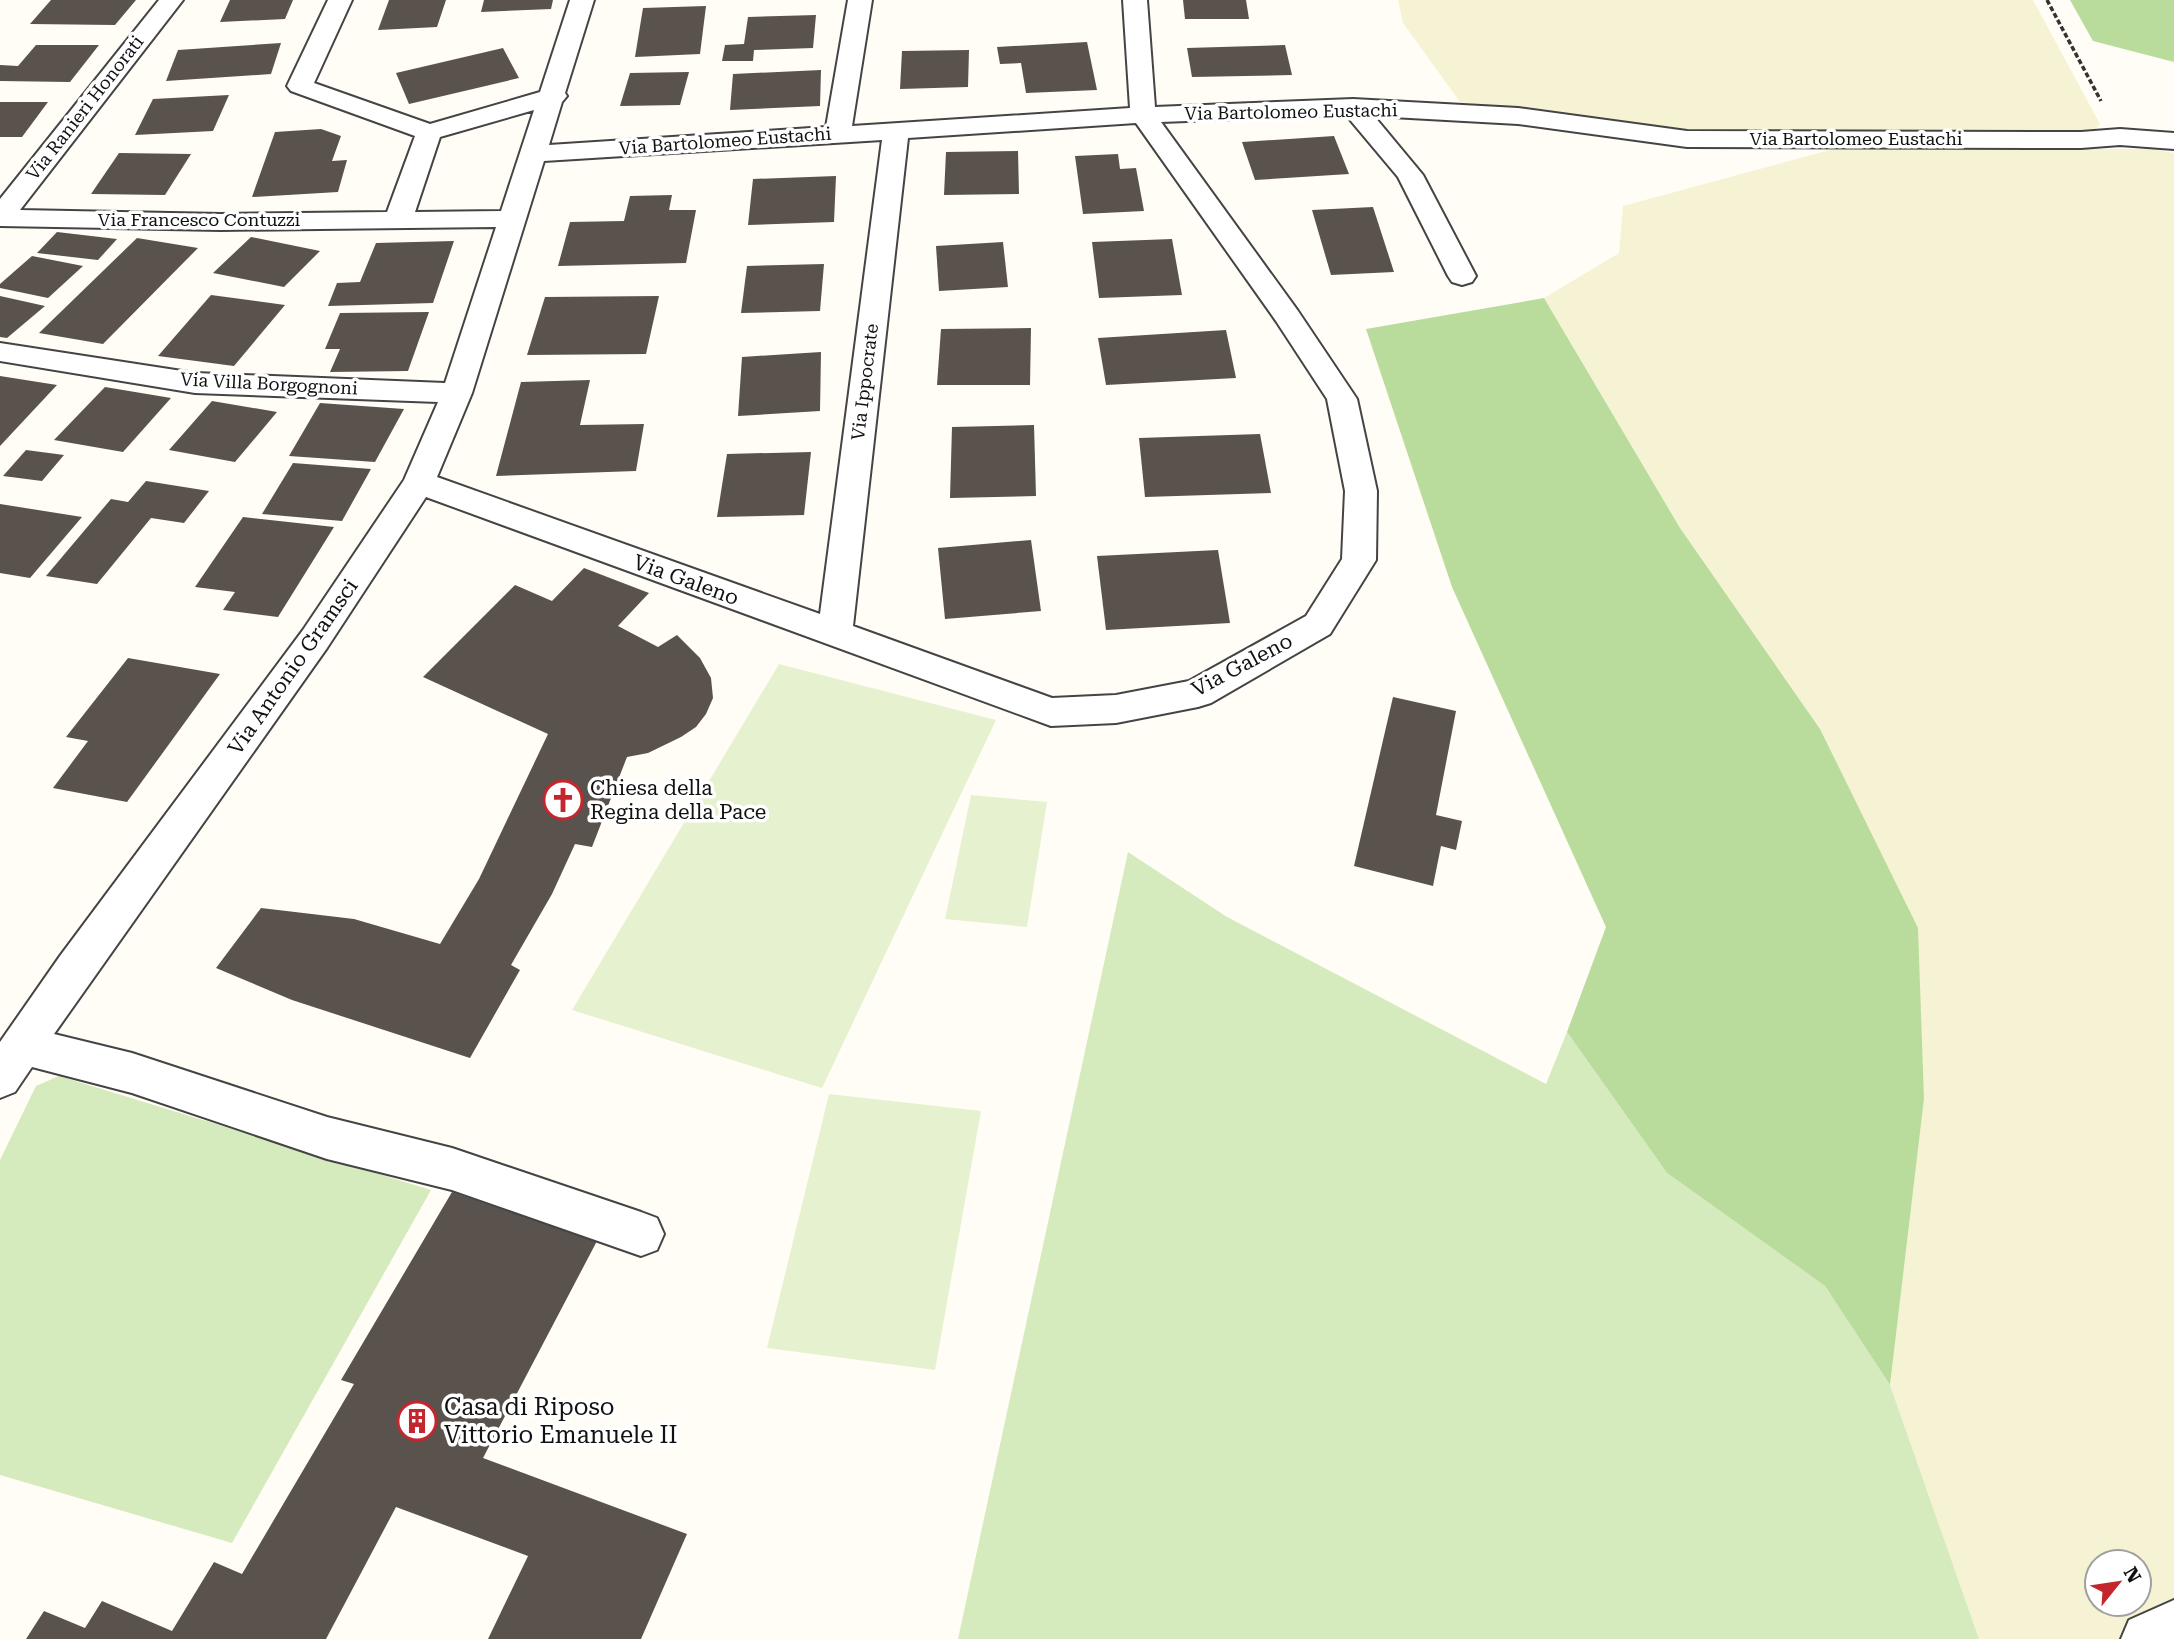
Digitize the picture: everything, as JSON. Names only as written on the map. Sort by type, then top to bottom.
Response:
[{"type":"street","name":"Via Ranieri Honorati","points":[[0,217],[171,0]]},
{"type":"street","points":[[340,0],[300,86],[429,132],[554,96]]},
{"type":"street","name":"Via Antonio Gramsci","points":[[11,1061],[316,639],[419,482],[457,393],[554,96],[582,0]]},
{"type":"street","points":[[838,134],[860,0]]},
{"type":"street","points":[[1135,0],[1143,115]]},
{"type":"street","points":[[1353,107],[1409,175],[1462,276]]},
{"type":"street","name":"Via Bartolomeo Eustachi","points":[[534,154],[1143,115],[1353,107],[1518,116],[1687,139],[2081,140],[2120,137],[2174,141]]},
{"type":"street","name":"Via Galeno","points":[[419,482],[1051,712],[1116,709],[1198,693],[1318,625],[1359,560],[1361,491],[1342,399],[1288,317],[1143,115]]},
{"type":"street","name":"Via Ippocrate","points":[[835,635],[896,130]]},
{"type":"street","points":[[398,220],[429,132]]},
{"type":"street","name":"Via Francesco Contuzzi","points":[[0,217],[221,222],[513,219]]},
{"type":"street","name":"Via Villa Borgognoni","points":[[0,352],[195,383],[457,393]]},
{"type":"street","points":[[11,1061],[132,1073],[327,1138],[452,1169],[641,1234]]},
{"type":"street","points":[[2148,1639],[2174,1627]]},
{"type":"path","points":[[2047,0],[2120,137]]},
{"type":"shaded area","points":[[1398,0],[2033,0],[2100,124],[2091,134],[1718,135],[1667,131],[1460,102],[1403,23]]},
{"type":"shaded area","points":[[1833,149],[2152,149],[2174,153],[2174,1639],[1979,1639],[1890,1385],[1924,1099],[1820,729],[1680,528],[1544,298],[1619,253],[1623,206]]},
{"type":"green space","points":[[2070,0],[2174,0],[2174,62],[2093,41]]},
{"type":"green space","points":[[1544,298],[1680,528],[1820,729],[1918,928],[1924,1099],[1890,1385],[1825,1286],[1667,1173],[1567,1032],[1606,927],[1452,587],[1366,329]]},
{"type":"green space","points":[[779,664],[996,720],[822,1088],[572,1010]]},
{"type":"green space","points":[[971,795],[1047,802],[1027,927],[945,919]]},
{"type":"green space","points":[[1128,852],[1227,917],[1546,1084],[1567,1032],[1667,1173],[1825,1286],[1890,1385],[1979,1639],[958,1639]]},
{"type":"green space","points":[[59,1076],[431,1190],[232,1543],[0,1475],[0,1160],[36,1086]]},
{"type":"green space","points":[[829,1094],[981,1111],[935,1370],[767,1348]]},
{"type":"building","points":[[51,0],[136,0],[115,25],[30,24]]},
{"type":"building","points":[[230,0],[293,0],[285,19],[220,22]]},
{"type":"building","points":[[389,0],[446,0],[437,27],[378,30]]},
{"type":"building","points":[[484,0],[553,0],[551,9],[481,12]]},
{"type":"building","points":[[1183,0],[1246,0],[1249,19],[1185,19]]},
{"type":"building","points":[[706,6],[700,54],[635,57],[643,8]]},
{"type":"building","points":[[816,15],[813,48],[754,50],[753,61],[722,61],[725,45],[744,44],[748,17]]},
{"type":"building","points":[[1087,42],[1097,90],[1026,93],[1021,63],[1000,64],[997,47]]},
{"type":"building","points":[[281,43],[271,74],[166,81],[178,50]]},
{"type":"building","points":[[36,45],[99,45],[70,82],[0,81],[0,65],[18,66]]},
{"type":"building","points":[[1285,45],[1292,75],[1192,77],[1187,48]]},
{"type":"building","points":[[503,48],[519,78],[409,104],[396,73]]},
{"type":"building","points":[[969,50],[968,87],[900,89],[902,51]]},
{"type":"building","points":[[821,70],[820,106],[730,110],[733,74]]},
{"type":"building","points":[[689,72],[680,105],[620,106],[630,73]]},
{"type":"building","points":[[229,95],[213,131],[135,135],[153,99]]},
{"type":"building","points":[[0,102],[48,102],[22,137],[0,137]]},
{"type":"building","points":[[321,129],[341,136],[332,161],[347,160],[338,192],[252,197],[275,132]]},
{"type":"building","points":[[1334,136],[1349,174],[1255,180],[1242,142]]},
{"type":"building","points":[[1018,151],[1019,194],[944,195],[946,152]]},
{"type":"building","points":[[119,153],[191,154],[165,195],[91,194]]},
{"type":"building","points":[[1118,154],[1120,169],[1136,168],[1144,211],[1083,214],[1075,156]]},
{"type":"building","points":[[836,176],[834,222],[748,225],[753,179]]},
{"type":"building","points":[[672,195],[669,210],[696,210],[686,263],[558,266],[570,222],[624,221],[630,196]]},
{"type":"building","points":[[1373,207],[1394,272],[1331,275],[1312,210]]},
{"type":"building","points":[[57,232],[117,239],[98,260],[37,253]]},
{"type":"building","points":[[251,237],[320,251],[284,287],[213,273]]},
{"type":"building","points":[[137,238],[198,248],[103,344],[39,333]]},
{"type":"building","points":[[1172,239],[1182,295],[1099,298],[1092,242]]},
{"type":"building","points":[[454,241],[433,303],[328,306],[337,283],[360,282],[376,243]]},
{"type":"building","points":[[1003,242],[1008,287],[939,291],[936,246]]},
{"type":"building","points":[[32,256],[83,266],[48,298],[0,288],[0,284]]},
{"type":"building","points":[[824,264],[820,311],[741,313],[747,266]]},
{"type":"building","points":[[211,295],[285,305],[234,366],[158,356]]},
{"type":"building","points":[[0,296],[45,306],[7,338],[0,337]]},
{"type":"building","points":[[659,296],[646,354],[527,355],[545,297]]},
{"type":"building","points":[[429,312],[408,371],[330,372],[340,349],[325,349],[340,313]]},
{"type":"building","points":[[1031,328],[1030,385],[937,385],[941,329]]},
{"type":"building","points":[[1226,330],[1236,378],[1106,385],[1098,338]]},
{"type":"building","points":[[821,352],[820,411],[738,416],[742,357]]},
{"type":"building","points":[[0,376],[57,385],[0,446]]},
{"type":"building","points":[[590,380],[580,425],[644,424],[636,471],[496,476],[521,382]]},
{"type":"building","points":[[105,387],[171,398],[123,452],[54,440]]},
{"type":"building","points":[[212,401],[277,412],[235,462],[169,450]]},
{"type":"building","points":[[320,403],[404,409],[375,462],[289,456]]},
{"type":"building","points":[[1034,425],[1036,496],[950,498],[952,427]]},
{"type":"building","points":[[1260,434],[1271,493],[1145,497],[1139,438]]},
{"type":"building","points":[[26,450],[64,455],[42,481],[3,476]]},
{"type":"building","points":[[811,452],[804,515],[717,517],[727,454]]},
{"type":"building","points":[[293,463],[371,469],[342,521],[262,514]]},
{"type":"building","points":[[146,481],[209,491],[184,523],[151,518],[97,584],[46,576],[111,499],[128,502]]},
{"type":"building","points":[[0,504],[82,517],[30,578],[0,573]]},
{"type":"building","points":[[243,517],[334,527],[278,617],[223,610],[235,592],[195,587]]},
{"type":"building","points":[[1031,540],[1041,611],[945,619],[938,548]]},
{"type":"building","points":[[1218,550],[1230,623],[1106,630],[1097,556]]},
{"type":"building","name":"Chiesa della Regina della Pace","points":[[584,568],[649,593],[618,626],[658,647],[677,635],[700,658],[711,678],[713,698],[696,727],[648,753],[627,757],[592,847],[575,844],[552,894],[511,965],[520,970],[470,1058],[292,1000],[216,968],[261,908],[354,919],[440,944],[479,879],[548,734],[423,677],[515,585],[552,601]]},
{"type":"building","points":[[128,658],[220,674],[127,802],[53,788],[88,741],[66,737]]},
{"type":"building","points":[[1393,697],[1456,711],[1436,815],[1462,821],[1456,850],[1441,846],[1433,886],[1354,866]]},
{"type":"building","name":"Casa di Riposo Vittorio Emanuele II","points":[[452,1192],[597,1241],[483,1458],[687,1534],[641,1639],[488,1639],[528,1556],[396,1507],[326,1639],[26,1639],[44,1611],[85,1628],[102,1601],[172,1631],[214,1562],[242,1574],[354,1384],[341,1380]]},
{"type":"place","name":"Chiesa della Regina della Pace","points":[[563,800]]},
{"type":"place","name":"Casa di Riposo Vittorio Emanuele II","points":[[417,1421]]}]
